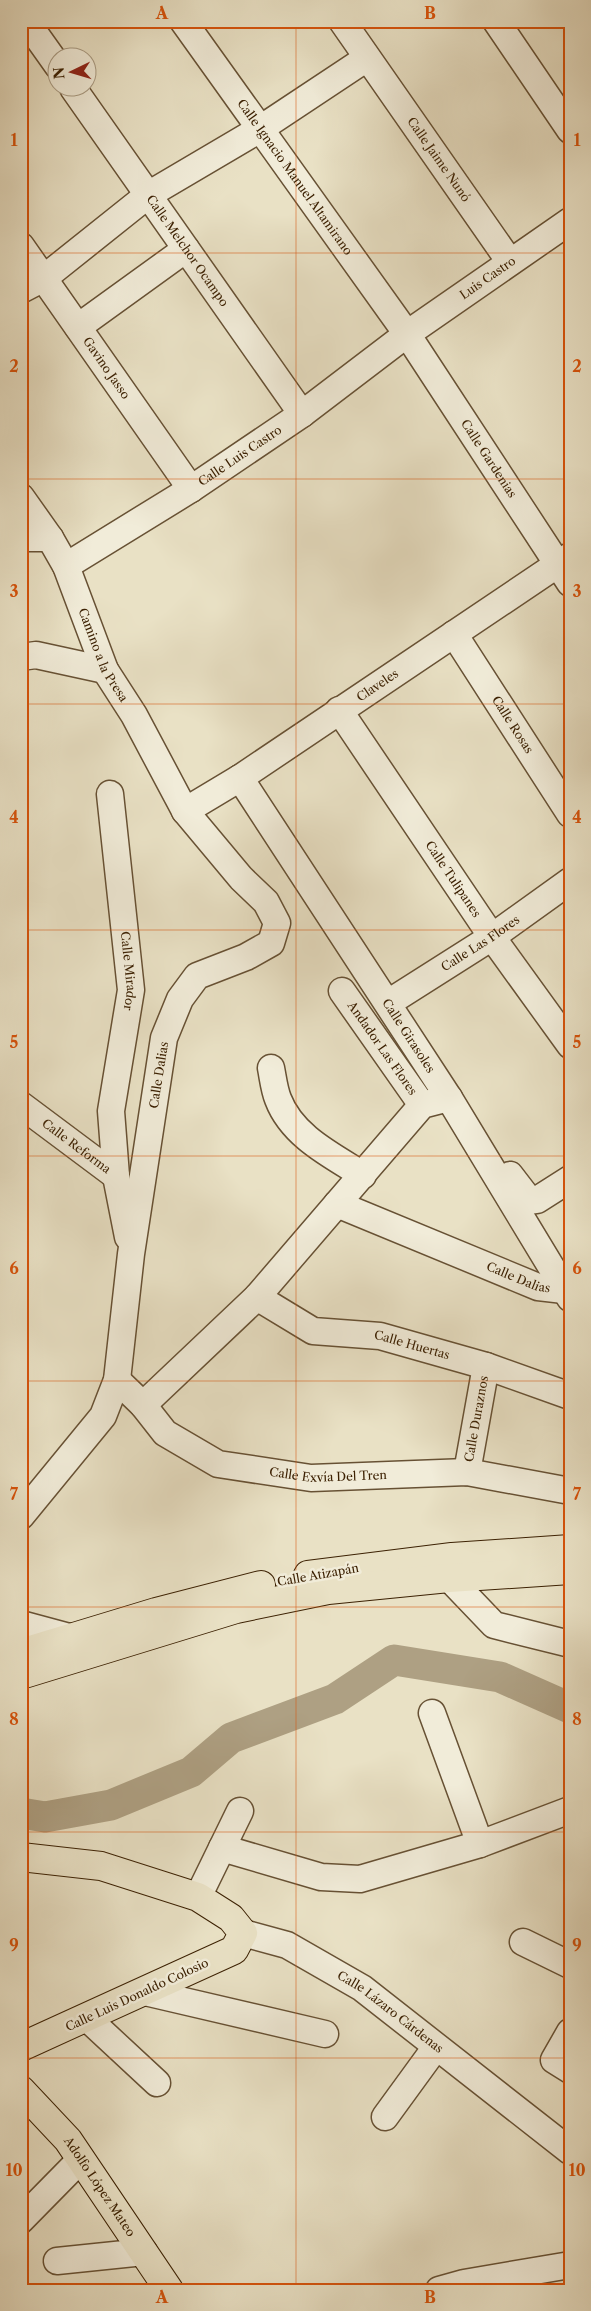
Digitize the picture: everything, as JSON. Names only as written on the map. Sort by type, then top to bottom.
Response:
[{"type":"main road","name":"Calle Atizapán","points":[[78,1648],[234,1590],[328,1571],[452,1557],[570,1549]]},
{"type":"main road","name":"Calle Atizapán","points":[[78,1648],[236,1609],[328,1590],[449,1578],[570,1570]]},
{"type":"main road","points":[[21,1653],[78,1648]]},
{"type":"main road","points":[[21,1674],[78,1648]]},
{"type":"main road","name":"Calle Lázaro Cárdenas","points":[[21,1856],[101,1866],[198,1898],[231,1918],[244,1933]]},
{"type":"main road","name":"Calle Luis Donaldo Colosio","points":[[21,2047],[146,1992],[234,1950],[244,1933]]},
{"type":"main road","name":"Adolfo López Mateo","points":[[21,2090],[68,2140],[169,2290]]},
{"type":"street","points":[[26,21],[48,52]]},
{"type":"street","name":"Calle Ignacio Manuel Altamirano","points":[[183,21],[407,334]]},
{"type":"street","name":"Calle Jaime Nunó","points":[[342,21],[510,262]]},
{"type":"street","points":[[496,21],[570,130]]},
{"type":"street","points":[[21,290],[44,278],[148,195],[260,129],[367,58]]},
{"type":"street","name":"Calle Melchor Ocampo","points":[[80,98],[302,414]]},
{"type":"street","name":"Luis Castro","points":[[407,334],[510,262],[568,226]]},
{"type":"street","name":"Gavino Jasso","points":[[21,246],[191,489]]},
{"type":"street","points":[[78,327],[186,249]]},
{"type":"street","name":"Calle Luis Castro","points":[[66,566],[191,489],[302,414],[407,334]]},
{"type":"street","name":"Calle Gardenias","points":[[407,334],[565,569]]},
{"type":"street","name":"Camino a la Presa","points":[[21,497],[50,538],[66,566],[105,670],[134,715],[185,811]]},
{"type":"street","points":[[21,538],[50,538]]},
{"type":"street","name":"Claveles","points":[[185,811],[240,778],[454,634],[565,569]]},
{"type":"street","name":"Calle Rosas","points":[[454,634],[570,814]]},
{"type":"street","points":[[21,657],[36,655],[105,670]]},
{"type":"street","name":"Calle Tulipanes","points":[[339,710],[492,937],[570,1045]]},
{"type":"street","name":"Calle Girasoles","points":[[240,778],[456,1109],[567,1294]]},
{"type":"street","name":"Calle Mirador","points":[[110,794],[131,990],[111,1110],[116,1176]]},
{"type":"street","name":"Calle Dalias","points":[[131,1254],[164,1038],[180,999],[197,976],[246,957],[271,943],[277,923],[266,902],[241,878],[185,811]]},
{"type":"street","name":"Calle Las Flores","points":[[388,1003],[492,937],[570,881]]},
{"type":"street","name":"Andador Las Flores","points":[[342,991],[422,1106]]},
{"type":"street","points":[[272,1068],[278,1099],[298,1130],[317,1146],[363,1174]]},
{"type":"street","points":[[143,1405],[257,1297],[422,1106],[456,1109],[474,1123],[524,1197],[530,1201],[536,1200],[570,1179]]},
{"type":"street","name":"Calle Reforma","points":[[22,1108],[116,1176],[131,1254]]},
{"type":"street","name":"Calle Dalias","points":[[337,1204],[538,1286],[567,1294]]},
{"type":"street","points":[[21,1516],[103,1416],[117,1380],[131,1254]]},
{"type":"street","name":"Calle Huertas","points":[[257,1297],[312,1331],[380,1336],[486,1366],[570,1396]]},
{"type":"street","name":"Calle Duraznos","points":[[466,1472],[486,1366]]},
{"type":"street","name":"Calle Exvía Del Tren","points":[[117,1380],[143,1405],[165,1433],[218,1464],[311,1478],[466,1472],[570,1491]]},
{"type":"street","points":[[449,1578],[494,1625],[570,1644]]},
{"type":"street","points":[[21,1624],[78,1648]]},
{"type":"street","points":[[432,1713],[480,1844]]},
{"type":"street","points":[[222,1848],[321,1877],[360,1879],[480,1844],[570,1810]]},
{"type":"street","points":[[198,1898],[240,1811]]},
{"type":"street","name":"Calle Lázaro Cárdenas","points":[[244,1933],[287,1945],[362,1988],[570,2151]]},
{"type":"street","points":[[523,1942],[570,1965]]},
{"type":"street","points":[[146,1992],[325,2034]]},
{"type":"street","points":[[87,2018],[157,2083]]},
{"type":"street","points":[[570,2032],[554,2060],[570,2070]]},
{"type":"street","points":[[385,2117],[436,2047]]},
{"type":"street","points":[[21,2220],[81,2159]]},
{"type":"street","points":[[58,2261],[144,2252]]},
{"type":"street","points":[[439,2290],[464,2283],[570,2265]]},
{"type":"waterway","points":[[21,1813],[45,1817],[111,1805],[191,1772],[231,1738],[335,1699],[394,1660],[500,1677],[570,1708]]}]
